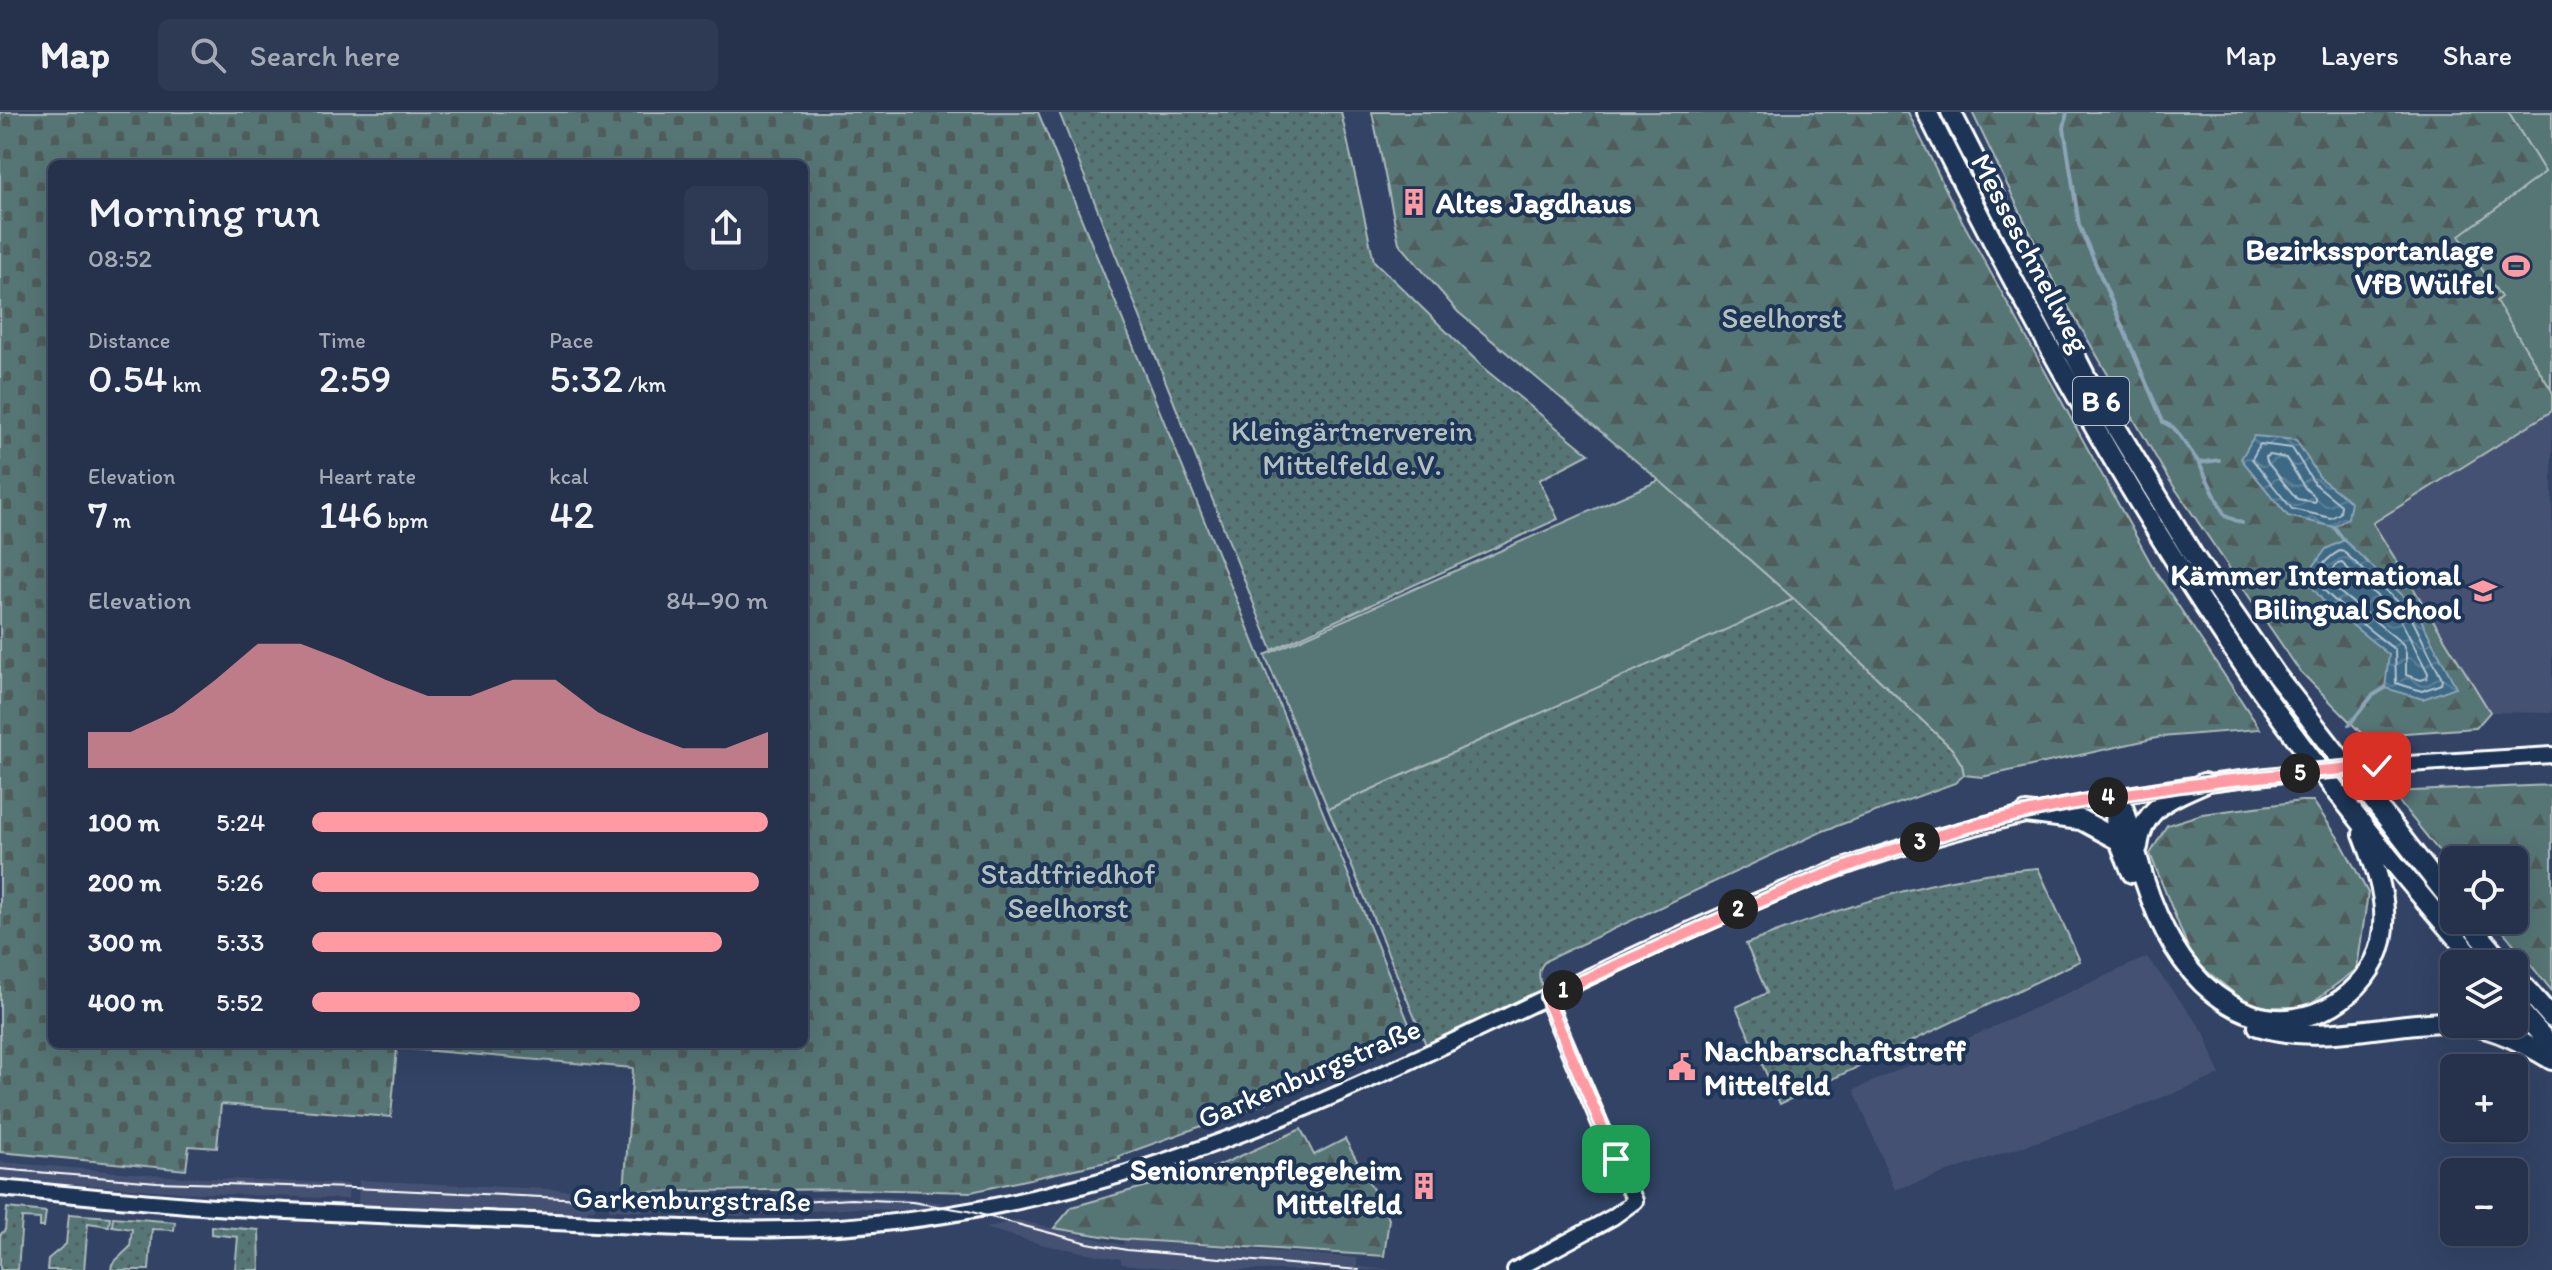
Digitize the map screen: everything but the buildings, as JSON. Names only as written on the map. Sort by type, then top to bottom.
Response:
[{"type":"highway","name":"Messeschnellweg","points":[[1927,112],[2069,387],[2134,496],[2259,687],[2356,818],[2467,950]]},
{"type":"highway","name":"Messeschnellweg","points":[[1951,112],[2087,379],[2193,555],[2276,675],[2440,887]]},
{"type":"highway","points":[[2137,858],[2140,834],[2156,808],[2177,794],[2204,783]]},
{"type":"highway","points":[[2118,796],[2128,814],[2137,858],[2164,929],[2176,950],[2200,981],[2236,1008],[2255,1015],[2290,1019],[2334,1005],[2351,994],[2375,961],[2382,940],[2383,898],[2379,877],[2356,818]]},
{"type":"highway","points":[[2118,796],[2113,816],[2118,840],[2170,953],[2196,987],[2231,1014],[2266,1028],[2301,1033],[2440,1022]]},
{"type":"highway","points":[[2026,813],[2081,820],[2118,840]]},
{"type":"highway","points":[[2479,934],[2492,950]]},
{"type":"highway","points":[[2528,986],[2552,1003]]},
{"type":"highway","points":[[2528,991],[2552,1018]]},
{"type":"highway","points":[[2528,1020],[2552,1047]]},
{"type":"highway","points":[[2516,1038],[2552,1060]]},
{"type":"main road","name":"Garkenburgstraße","points":[[0,1188],[198,1206],[704,1228],[814,1228],[876,1224],[968,1211],[1076,1188],[1162,1161],[1331,1096],[1731,912],[1812,879],[1931,838],[2026,813],[2204,783],[2377,766],[2552,755]]},
{"type":"main road","points":[[1515,1270],[1613,1217],[1635,1201],[1546,997]]},
{"type":"shaded area","name":"Kämmer International Bilingual School","points":[[2552,411],[2552,713],[2490,712],[2372,523]]},
{"type":"shaded area","points":[[2147,957],[2204,1032],[2220,1075],[2124,1112],[1895,1190],[1854,1090]]},
{"type":"shaded area","points":[[0,1162],[180,1177],[349,1184],[348,1199],[180,1192],[0,1178]]},
{"type":"shaded area","points":[[359,1180],[587,1191],[587,1197],[596,1197],[595,1209],[588,1209],[587,1215],[358,1204]]},
{"type":"shaded area","points":[[879,1196],[946,1203],[905,1211],[857,1208],[738,1216],[609,1210],[609,1198],[708,1202]]},
{"type":"shaded area","points":[[1018,1220],[1123,1245],[1124,1240],[1357,1258],[1357,1267],[1393,1270],[1189,1270],[1121,1264],[1121,1259],[1044,1245],[985,1228]]},
{"type":"green space","name":"Stadtfriedhof Seelhorst","points":[[0,112],[1038,112],[1412,1031],[1265,1100],[1265,1103],[1119,1156],[1120,1159],[971,1192],[854,1189],[624,1192],[633,1068],[397,1048],[391,1117],[221,1104],[217,1148],[189,1146],[186,1170],[0,1152]]},
{"type":"green space","name":"Kleingärtnerverein Mittelfeld e.V.","points":[[1059,112],[1341,112],[1374,261],[1487,371],[1589,454],[1539,480],[1558,519],[1272,650]]},
{"type":"green space","name":"Seelhorst","points":[[1372,112],[1908,112],[1954,206],[2154,569],[2260,729],[2161,737],[1982,777],[1964,775],[1952,749],[1794,599],[1660,481],[1458,312],[1399,243]]},
{"type":"green space","points":[[1972,112],[2508,112],[2545,172],[2459,236],[2501,297],[2496,301],[2552,391],[2552,411],[2373,523],[2490,712],[2476,728],[2364,736],[2299,670],[2168,478],[2053,280]]},
{"type":"green space","name":"Bezirkssportanlage VfB Wülfel","points":[[2508,112],[2552,112],[2551,391],[2495,301],[2500,297],[2459,235],[2545,172]]},
{"type":"green space","points":[[1660,480],[1794,599],[1328,809],[1265,655]]},
{"type":"green space","points":[[1794,599],[1952,749],[1964,775],[1955,783],[1823,831],[1547,960],[1539,973],[1546,997],[1429,1052],[1328,809]]},
{"type":"green space","points":[[2552,785],[2552,991],[2528,962],[2528,950],[2519,950],[2505,934],[2528,934],[2528,846],[2440,846],[2440,853],[2391,792]]},
{"type":"green space","points":[[2313,801],[2341,842],[2368,893],[2357,969],[2306,1007],[2263,1007],[2239,997],[2193,960],[2150,854],[2167,825],[2202,814]]},
{"type":"green space","points":[[2038,868],[2080,961],[1780,1104],[1736,1007],[1767,993],[1746,944],[1889,895],[1963,878]]},
{"type":"green space","points":[[1301,1129],[1314,1155],[1345,1139],[1389,1219],[1384,1256],[1120,1239],[1054,1228],[1072,1207],[1218,1166]]},
{"type":"green space","points":[[7,1208],[46,1212],[44,1227],[40,1227],[40,1219],[22,1218],[18,1270],[0,1270],[0,1235],[5,1230]]},
{"type":"green space","points":[[69,1214],[110,1217],[109,1226],[88,1223],[84,1270],[47,1270],[48,1259],[66,1244]]},
{"type":"green space","points":[[113,1217],[175,1222],[174,1230],[152,1229],[149,1270],[111,1270],[112,1264],[130,1247],[132,1229],[112,1226]]},
{"type":"green space","points":[[211,1226],[259,1230],[260,1270],[235,1270],[238,1237],[211,1234]]},
{"type":"water","points":[[2254,436],[2296,440],[2320,478],[2351,502],[2348,518],[2334,527],[2288,516],[2241,459]]},
{"type":"water","points":[[2344,540],[2414,606],[2456,687],[2423,699],[2385,688],[2389,655],[2324,602],[2305,578],[2326,549]]},
{"type":"waterway","points":[[2067,112],[2064,128],[2079,225],[2163,422],[2174,428],[2199,463],[2219,460]]},
{"type":"waterway","points":[[2199,463],[2225,516],[2242,523]]},
{"type":"waterway","points":[[2334,527],[2344,540]]},
{"type":"waterway","points":[[2349,725],[2372,696],[2385,688]]},
{"type":"tram line","points":[[0,1169],[157,1182],[733,1206],[851,1199],[912,1202],[968,1211],[1088,1243],[1127,1250],[1359,1270]]},
{"type":"place","name":"Altes Jagdhaus","points":[[1414,202]]},
{"type":"place","name":"Bezirkssportanlage VfB Wülfel","points":[[2516,266]]},
{"type":"place","name":"Kämmer International Bilingual School","points":[[2483,591]]},
{"type":"place","name":"Nachbarschaftstreff Mittelfeld","points":[[1682,1067]]},
{"type":"place","name":"Senionrenpflegeheim Mittelfeld","points":[[1424,1186]]},
{"type":"route","points":[[1616,1159],[1546,997],[1731,912],[1812,879],[1958,830],[2140,791],[2377,766]]}]
